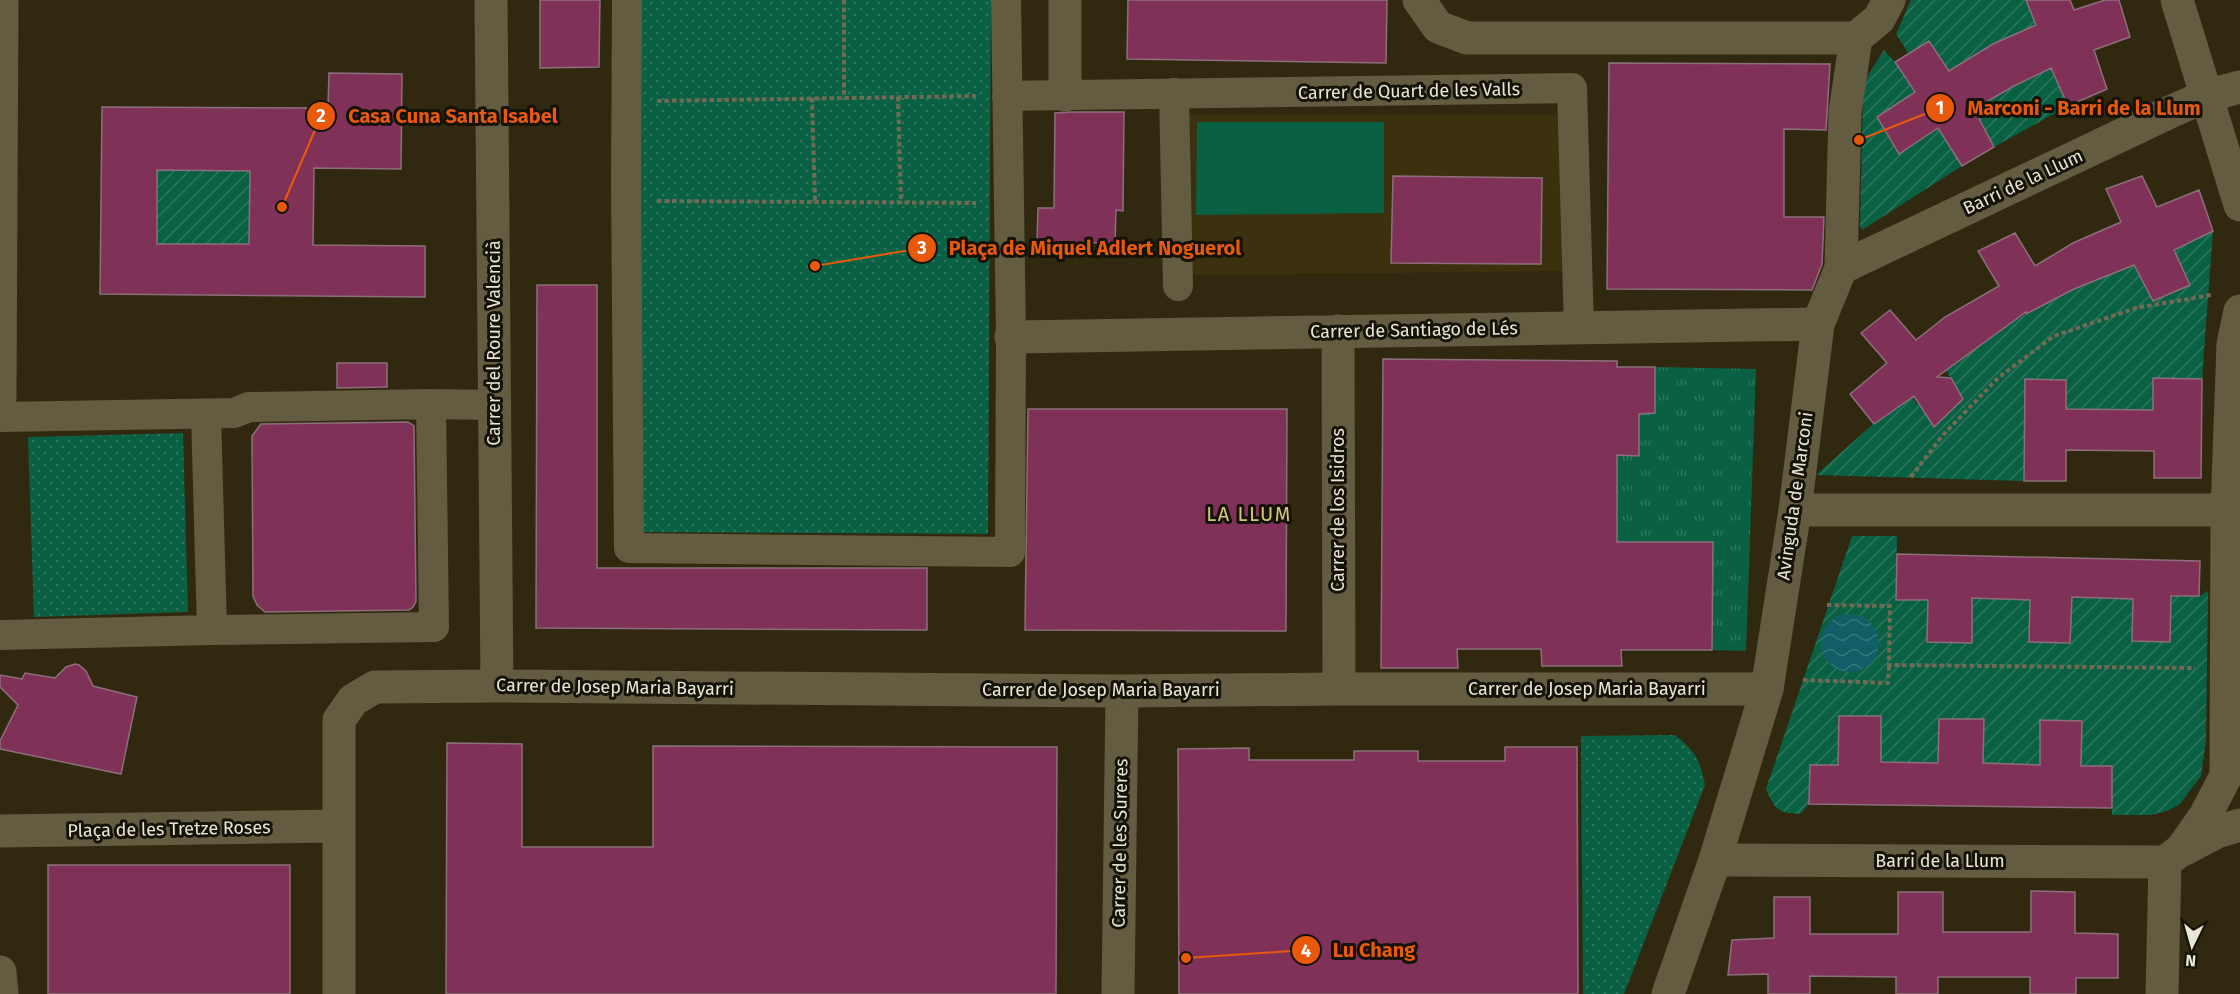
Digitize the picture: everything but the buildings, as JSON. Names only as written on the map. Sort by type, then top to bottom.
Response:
[{"type":"street","points":[[0,398],[2,0]]},
{"type":"street","name":"Carrer del Roure Valencià","points":[[491,0],[497,686]]},
{"type":"street","points":[[627,0],[629,548],[1010,552],[1011,337],[1006,0]]},
{"type":"street","points":[[1065,0],[1065,95]]},
{"type":"street","points":[[1419,0],[1438,27],[1467,38],[1856,38],[1880,18],[1889,0]]},
{"type":"street","points":[[2176,0],[2240,205]]},
{"type":"street","name":"Avinguda de Marconi","points":[[1668,994],[1715,860],[1767,688],[1795,510],[1818,324],[1841,268],[1845,112],[1856,38]]},
{"type":"street","name":"Barri de la Llum","points":[[1841,268],[2206,96],[2240,87]]},
{"type":"street","name":"Carrer de Quart de les Valls","points":[[1007,96],[1572,88],[1579,328]]},
{"type":"street","points":[[1174,93],[1179,286]]},
{"type":"street","points":[[2162,994],[2173,856],[2205,816],[2233,789],[2227,510],[2234,344],[2230,302]]},
{"type":"street","name":"Carrer de Santiago de Lés","points":[[1011,337],[1818,324]]},
{"type":"street","name":"Carrer de los Isidros","points":[[1338,331],[1339,689]]},
{"type":"street","points":[[0,635],[434,627],[431,404]]},
{"type":"street","points":[[0,417],[234,413],[249,407],[494,405]]},
{"type":"street","points":[[206,414],[212,630]]},
{"type":"street","points":[[1795,510],[2227,510]]},
{"type":"street","name":"Carrer de Josep Maria Bayarri","points":[[339,826],[339,720],[353,700],[375,687],[497,686],[1122,692],[1767,688]]},
{"type":"street","name":"Carrer de les Sureres","points":[[1118,994],[1122,692]]},
{"type":"street","points":[[2173,856],[2217,832],[2240,825]]},
{"type":"street","points":[[339,826],[339,994]]},
{"type":"street","name":"Plaça de les Tretze Roses","points":[[0,831],[339,826]]},
{"type":"street","name":"Barri de la Llum","points":[[1715,860],[2173,856]]},
{"type":"street","points":[[0,972],[2,994]]},
{"type":"path","points":[[844,0],[844,98]]},
{"type":"path","points":[[626,101],[1007,96]]},
{"type":"path","points":[[898,97],[901,203]]},
{"type":"path","points":[[813,98],[815,203]]},
{"type":"path","points":[[626,201],[1009,203]]},
{"type":"path","points":[[1909,480],[1942,436],[1998,378],[2054,336],[2136,308],[2230,302]]},
{"type":"path","points":[[1803,680],[1888,683],[1890,606],[1827,605]]},
{"type":"path","points":[[1889,665],[2195,668]]},
{"type":"shaded area","points":[[1190,114],[1567,115],[1566,271],[1188,275]]},
{"type":"green space","points":[[641,0],[991,0],[988,534],[639,532]]},
{"type":"green space","points":[[1911,0],[2026,0],[2036,25],[1993,44],[1949,71],[1929,41],[1909,54],[1896,34]]},
{"type":"green space","points":[[1884,50],[1915,92],[1877,117],[1899,154],[1938,128],[1962,166],[1862,230],[1860,226],[1863,93],[1868,75]]},
{"type":"green space","points":[[2051,68],[2068,106],[1994,147],[1974,109]]},
{"type":"green space","points":[[1197,122],[1384,122],[1384,213],[1196,215]]},
{"type":"green space","points":[[157,170],[250,171],[249,244],[157,244]]},
{"type":"green space","points":[[2213,231],[2202,379],[2153,379],[2153,410],[2066,409],[2066,380],[2025,379],[2024,481],[1816,475],[1873,424],[1912,397],[1935,426],[1963,399],[1946,370],[2015,320],[2074,289],[2134,265],[2153,300],[2189,285],[2174,250]]},
{"type":"green space","points":[[1655,367],[1756,369],[1746,651],[1712,650],[1713,542],[1617,542],[1617,455],[1639,455],[1639,414],[1655,413]]},
{"type":"green space","points":[[183,433],[188,612],[34,617],[28,437]]},
{"type":"green space","points":[[1852,536],[1897,536],[1896,599],[1928,600],[1927,642],[1971,643],[1972,598],[2030,600],[2029,642],[2070,643],[2072,597],[2133,599],[2132,641],[2170,642],[2171,596],[2199,596],[2208,591],[2206,740],[2201,776],[2180,804],[2167,811],[2151,815],[2112,815],[2112,767],[2081,766],[2082,721],[2040,720],[2040,765],[1983,763],[1983,719],[1939,719],[1938,763],[1881,762],[1881,717],[1839,716],[1838,765],[1810,765],[1809,804],[1800,814],[1787,813],[1778,809],[1766,789]]},
{"type":"green space","points":[[1675,735],[1696,757],[1705,785],[1624,994],[1583,994],[1581,736]]},
{"type":"water","points":[[1850,614],[1866,619],[1874,627],[1879,643],[1874,659],[1866,667],[1850,672],[1834,667],[1826,659],[1821,643],[1826,627],[1834,619]]},
{"type":"place","name":"Marconi - Barri de la Llum","points":[[1859,140]]},
{"type":"place","name":"Casa Cuna Santa Isabel","points":[[282,207]]},
{"type":"place","name":"Plaça de Miquel Adlert Noguerol","points":[[815,266]]},
{"type":"place","name":"Lu Chang","points":[[1186,958]]},
{"type":"district","name":"LA LLUM","points":[[1249,514]]}]
